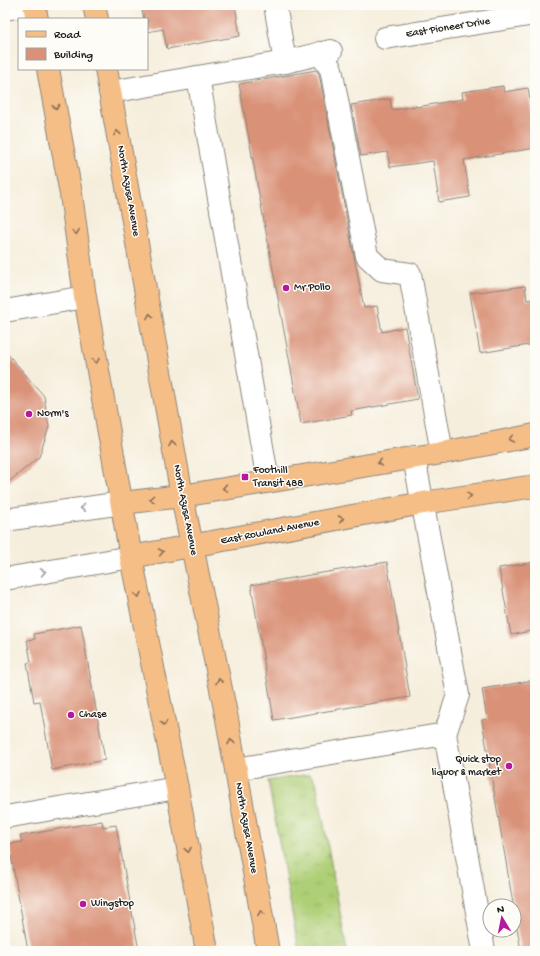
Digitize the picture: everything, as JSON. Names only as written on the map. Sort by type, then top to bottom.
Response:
[{"type":"main road","points":[[34,5],[37,18]]},
{"type":"main road","points":[[94,5],[97,18]]},
{"type":"main road","points":[[48,70],[71,194],[85,297],[131,557],[177,788],[206,951]]},
{"type":"main road","name":"North Azusa Avenue","points":[[106,70],[182,496],[236,769],[268,951]]},
{"type":"main road","points":[[122,503],[182,496],[442,453],[535,434]]},
{"type":"main road","name":"East Rowland Avenue","points":[[131,557],[423,503],[535,486]]},
{"type":"street","points":[[5,9],[27,5]]},
{"type":"street","points":[[275,5],[285,62]]},
{"type":"street","name":"East Pioneer Drive","points":[[385,38],[535,14]]},
{"type":"street","points":[[110,92],[285,62],[326,52],[331,69],[367,256],[382,270],[410,274],[442,453]]},
{"type":"street","points":[[198,77],[268,481]]},
{"type":"street","points":[[5,311],[85,297]]},
{"type":"street","points":[[414,457],[458,695],[445,734],[484,951]]},
{"type":"street","points":[[5,520],[122,503]]},
{"type":"street","name":"East Rowland Avenue","points":[[5,579],[131,557]]},
{"type":"street","points":[[236,769],[445,734]]},
{"type":"street","points":[[5,817],[177,788]]},
{"type":"green space","points":[[309,774],[316,781],[347,951],[299,951],[268,781]]},
{"type":"building","points":[[141,5],[235,5],[240,36],[167,49],[163,29],[148,32],[148,18],[144,18]]},
{"type":"building","points":[[316,70],[319,74],[364,308],[377,306],[382,332],[405,327],[418,399],[351,411],[352,415],[301,424],[239,84]]},
{"type":"building","points":[[503,86],[504,92],[528,88],[535,133],[535,148],[464,160],[470,197],[439,202],[433,161],[390,167],[387,152],[361,156],[351,105],[390,99],[392,110],[417,107],[463,99],[462,92]]},
{"type":"building","points":[[525,286],[527,300],[535,299],[535,344],[480,353],[470,293]]},
{"type":"building","points":[[5,351],[44,396],[49,427],[39,457],[5,485]]},
{"type":"building","points":[[387,562],[410,697],[274,720],[251,585]]},
{"type":"building","points":[[535,562],[535,630],[511,635],[499,568]]},
{"type":"building","points":[[81,625],[105,760],[52,770],[40,701],[34,702],[27,663],[31,662],[27,640],[35,639],[34,634]]},
{"type":"building","points":[[535,680],[535,951],[521,951],[519,938],[522,938],[522,898],[512,898],[482,720],[487,719],[482,689]]},
{"type":"building","points":[[102,821],[103,827],[116,825],[139,951],[28,951],[9,844],[22,842],[20,836]]},
{"type":"place","name":"Mr Pollo","points":[[286,288]]},
{"type":"place","name":"Norm's","points":[[29,414]]},
{"type":"place","name":"Foothill Transit 488","points":[[245,477]]},
{"type":"place","name":"Chase","points":[[71,715]]},
{"type":"place","name":"Quick stop liquor & market","points":[[509,766]]},
{"type":"place","name":"Wingstop","points":[[83,904]]}]
